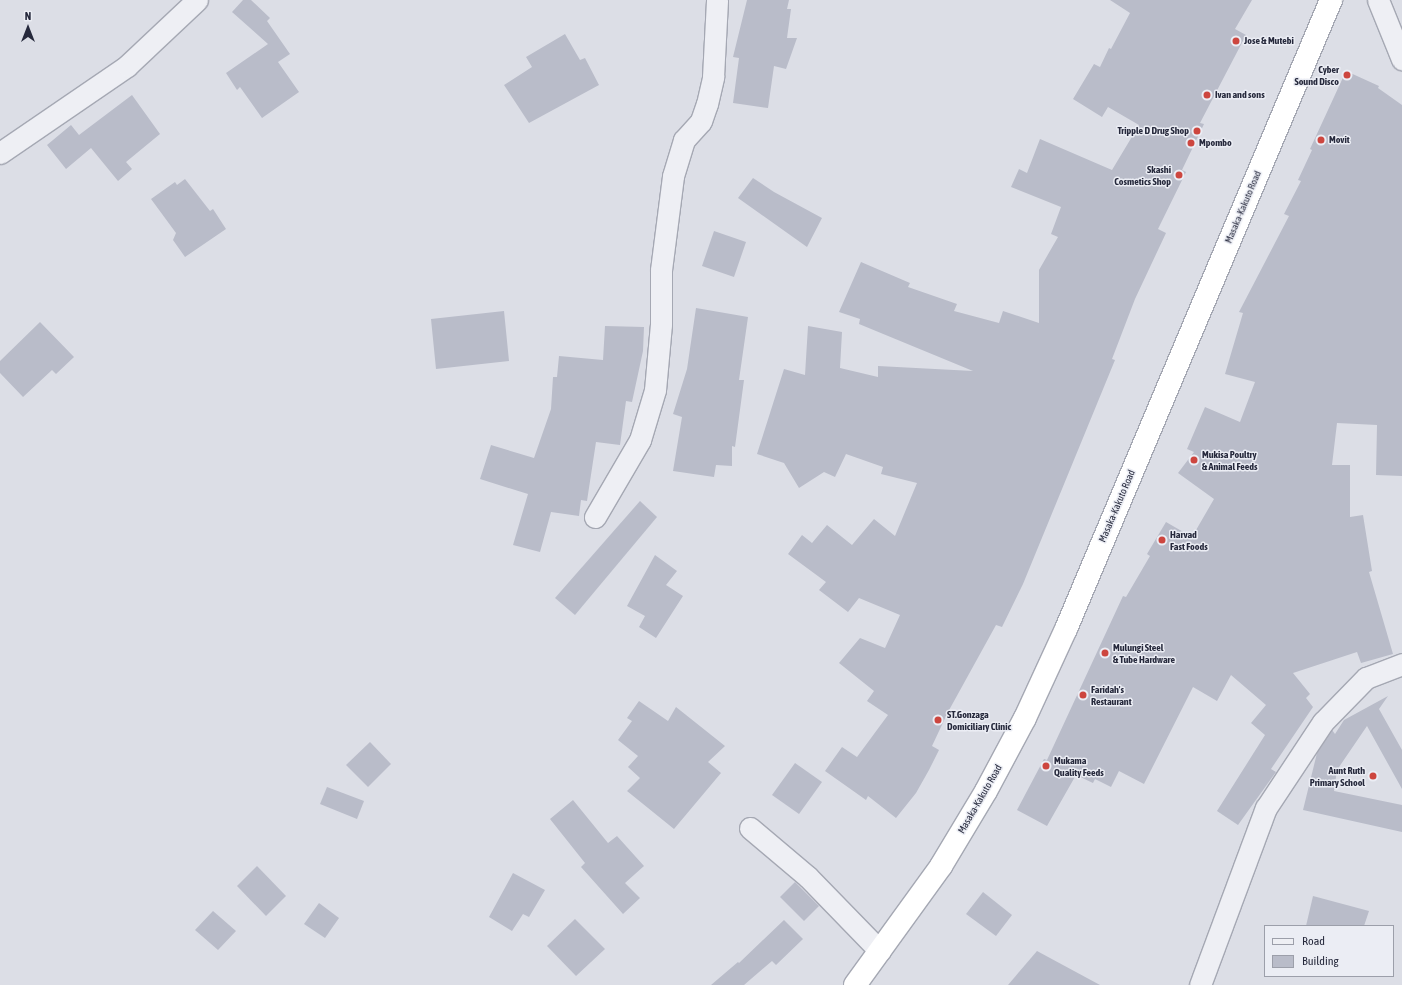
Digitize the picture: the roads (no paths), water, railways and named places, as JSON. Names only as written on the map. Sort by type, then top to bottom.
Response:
[{"type":"highway","name":"Masaka-Kakuto Road","points":[[855,985],[941,866],[986,791],[1025,718],[1066,629],[1331,0]]},
{"type":"street","points":[[0,153],[121,71],[197,0]]},
{"type":"street","points":[[595,516],[640,440],[655,390],[661,324],[661,270],[673,176],[684,140],[701,121],[707,104],[713,77],[717,0]]},
{"type":"street","points":[[1378,0],[1402,59]]},
{"type":"street","points":[[1200,985],[1266,808],[1324,722],[1366,678],[1402,664]]},
{"type":"street","points":[[750,828],[808,877],[880,952]]},
{"type":"place","name":"Jose & Mutebi","points":[[1236,41]]},
{"type":"place","name":"Cyber Sound Disco","points":[[1347,75]]},
{"type":"place","name":"Ivan and sons","points":[[1207,95]]},
{"type":"place","name":"Tripple D Drug Shop","points":[[1197,131]]},
{"type":"place","name":"Movit","points":[[1321,140]]},
{"type":"place","name":"Mpombo","points":[[1191,143]]},
{"type":"place","name":"Skashi Cosmetics Shop","points":[[1179,175]]},
{"type":"place","name":"Mukisa Poultry & Animal Feeds","points":[[1194,460]]},
{"type":"place","name":"Harvad Fast Foods","points":[[1162,540]]},
{"type":"place","name":"Mulungi Steel & Tube Hardware","points":[[1105,653]]},
{"type":"place","name":"Faridah's Restaurant","points":[[1083,695]]},
{"type":"place","name":"ST.Gonzaga Domiciliary Clinic","points":[[938,720]]},
{"type":"place","name":"Mukama Quality Feeds","points":[[1046,766]]},
{"type":"place","name":"Aunt Ruth Primary School","points":[[1373,776]]}]
